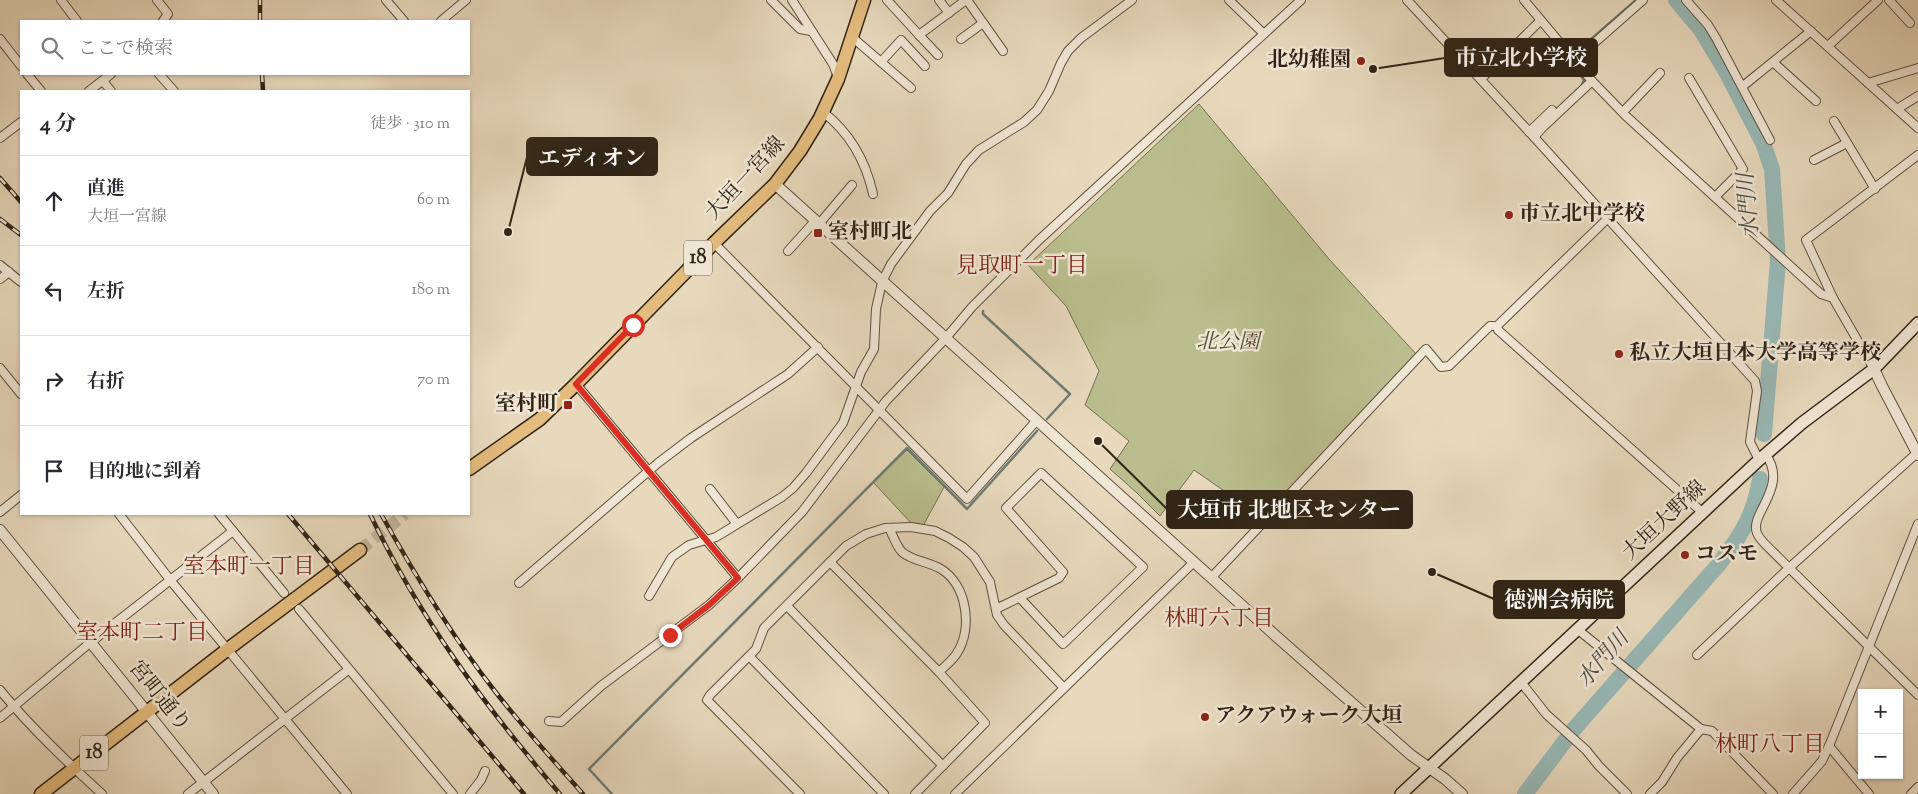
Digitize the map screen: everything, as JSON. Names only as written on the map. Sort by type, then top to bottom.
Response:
[{"type":"main road","name":"大垣一宮線","points":[[470,468],[540,419],[775,184],[800,152],[823,112],[838,79],[864,0]]},
{"type":"main road","name":"大垣大野線","points":[[1401,794],[1762,457],[1802,423],[1874,369],[1918,324]]},
{"type":"main road","name":"18","points":[[41,794],[228,649],[360,550]]},
{"type":"street","points":[[61,0],[76,20]]},
{"type":"street","points":[[157,0],[168,14],[164,20]]},
{"type":"street","points":[[386,0],[403,20]]},
{"type":"street","points":[[442,20],[465,0]]},
{"type":"street","points":[[770,0],[800,29],[810,31]]},
{"type":"street","points":[[792,0],[810,31],[833,64],[838,79]]},
{"type":"street","points":[[887,0],[938,56]]},
{"type":"street","points":[[939,0],[949,13]]},
{"type":"street","points":[[919,34],[966,0],[1003,51]]},
{"type":"street","points":[[649,596],[672,557],[689,545],[716,537],[782,497],[793,488],[843,423],[861,372],[874,349],[876,309],[882,282],[891,264],[930,211],[948,193],[966,164],[979,150],[1024,122],[1037,110],[1049,91],[1068,51],[1081,38],[1132,0]]},
{"type":"street","points":[[1229,0],[1264,34]]},
{"type":"street","points":[[1407,0],[1755,381],[1757,391],[1750,442],[1762,457],[1771,461],[1774,473],[1770,493],[1756,527],[1757,534],[1918,695]]},
{"type":"street","points":[[1574,60],[1643,0]]},
{"type":"street","points":[[1686,0],[1716,38],[1770,140]]},
{"type":"street","points":[[1776,0],[1918,128]]},
{"type":"street","points":[[1828,46],[1878,0]]},
{"type":"street","points":[[1889,0],[1910,23]]},
{"type":"street","points":[[549,721],[560,722],[602,686],[709,605],[738,578],[802,512],[886,401],[972,307],[1039,240],[1299,1]]},
{"type":"street","points":[[1526,1],[1540,22],[1592,81],[1623,112],[1821,294],[1833,298]]},
{"type":"street","points":[[1481,79],[1540,22]]},
{"type":"street","points":[[961,39],[984,24]]},
{"type":"street","points":[[1743,86],[1811,31]]},
{"type":"street","points":[[852,37],[911,88]]},
{"type":"street","points":[[0,39],[20,65]]},
{"type":"street","points":[[881,62],[901,40],[925,66]]},
{"type":"street","points":[[1773,62],[1816,101]]},
{"type":"street","points":[[1868,83],[1918,68]]},
{"type":"street","points":[[1623,112],[1660,73]]},
{"type":"street","points":[[28,75],[40,90]]},
{"type":"street","points":[[89,90],[110,75]]},
{"type":"street","points":[[160,75],[173,90]]},
{"type":"street","points":[[1689,78],[1743,169],[1715,197]]},
{"type":"street","points":[[102,81],[110,90]]},
{"type":"street","points":[[1532,135],[1592,81]]},
{"type":"street","points":[[1897,110],[1918,96]]},
{"type":"street","points":[[1532,135],[1552,110]]},
{"type":"street","points":[[823,112],[837,123],[856,148],[870,177],[873,194]]},
{"type":"street","points":[[1834,121],[1875,189]]},
{"type":"street","points":[[0,138],[20,123]]},
{"type":"street","points":[[1814,160],[1847,143]]},
{"type":"street","points":[[1697,655],[1789,568],[1917,454],[1874,369],[1833,298],[1806,240],[1918,156]]},
{"type":"street","points":[[775,184],[1211,578],[1396,742],[1462,794]]},
{"type":"street","points":[[788,251],[852,185]]},
{"type":"street","points":[[1211,578],[1426,350],[1441,367],[1449,366],[1490,326],[1497,326],[1608,219]]},
{"type":"street","points":[[714,243],[967,499],[1037,420]]},
{"type":"street","points":[[0,266],[20,281]]},
{"type":"street","points":[[0,279],[9,272]]},
{"type":"street","points":[[1497,326],[1498,330],[1702,512]]},
{"type":"street","points":[[519,583],[691,438],[788,374],[818,347]]},
{"type":"street","points":[[0,368],[20,393]]},
{"type":"street","points":[[576,384],[738,578]]},
{"type":"street","points":[[996,609],[1059,578],[1063,572],[1006,508],[1041,473],[1143,567],[1063,644],[1020,598]]},
{"type":"street","points":[[710,489],[737,524]]},
{"type":"street","points":[[0,512],[20,496]]},
{"type":"street","points":[[120,515],[171,581],[347,794]]},
{"type":"street","points":[[220,515],[284,593]]},
{"type":"street","points":[[1793,794],[1822,761],[1829,746],[1918,524]]},
{"type":"street","points":[[800,794],[707,700],[756,650],[764,628],[846,546],[866,534],[889,528],[935,531],[963,548],[974,557],[990,582],[997,615],[1004,625],[1064,688]]},
{"type":"street","points":[[889,528],[902,552],[942,570],[958,588],[963,597],[965,613],[964,640],[957,653],[939,672]]},
{"type":"street","name":"宮町通り","points":[[0,530],[213,794]]},
{"type":"street","points":[[0,718],[91,642],[233,531]]},
{"type":"street","points":[[830,562],[939,672],[985,723],[915,794]]},
{"type":"street","points":[[955,794],[1194,562]]},
{"type":"street","points":[[787,606],[943,766]]},
{"type":"street","points":[[299,609],[453,794]]},
{"type":"street","points":[[1577,629],[1701,730],[1712,731],[1773,794]]},
{"type":"street","points":[[750,657],[884,794]]},
{"type":"street","points":[[188,794],[348,670]]},
{"type":"street","points":[[1521,682],[1546,714],[1576,741],[1627,794]]},
{"type":"street","points":[[0,690],[14,707],[102,794]]},
{"type":"street","points":[[1650,794],[1662,782],[1677,758],[1701,730]]},
{"type":"street","points":[[1829,746],[1869,794]]},
{"type":"street","points":[[470,794],[482,780],[484,771]]},
{"type":"street","points":[[1911,794],[1918,787]]},
{"type":"green space","name":"北公園","points":[[1199,104],[1329,259],[1417,355],[1270,510],[1247,490],[1233,497],[1194,470],[1160,516],[1110,469],[1129,441],[1085,405],[1099,371],[1066,306],[1028,265]]},
{"type":"green space","points":[[907,450],[944,487],[923,526],[912,524],[873,482]]},
{"type":"waterway","points":[[1574,54],[1636,0]]},
{"type":"waterway","name":"水門川","points":[[1676,0],[1701,30],[1728,75],[1763,143],[1772,169],[1778,261],[1764,434]]},
{"type":"waterway","points":[[1568,59],[1584,80],[1581,87]]},
{"type":"waterway","points":[[983,311],[983,314],[1070,394],[1047,419]]},
{"type":"waterway","points":[[612,794],[589,769],[907,448],[967,509],[1037,431]]},
{"type":"waterway","name":"水門川","points":[[1525,794],[1574,729],[1727,554],[1746,524],[1754,504],[1760,479]]},
{"type":"tunnel","points":[[360,550],[404,515]]},
{"type":"railway","points":[[260,0],[260,20]]},
{"type":"railway","points":[[262,75],[263,90]]},
{"type":"railway","points":[[0,178],[20,201]]},
{"type":"railway","points":[[0,219],[20,234]]},
{"type":"railway","points":[[289,515],[524,794]]},
{"type":"railway","points":[[370,515],[389,553],[432,626],[480,694],[560,794]]},
{"type":"railway","points":[[382,515],[434,604],[478,669],[516,717],[583,794]]},
{"type":"place","name":"北幼稚園","points":[[1361,61]]},
{"type":"place","name":"市立北小学校","points":[[1373,69]]},
{"type":"place","name":"市立北中学校","points":[[1509,215]]},
{"type":"place","name":"エディオン","points":[[508,232]]},
{"type":"place","name":"室村町北","points":[[818,233]]},
{"type":"place","name":"私立大垣日本大学高等学校","points":[[1619,354]]},
{"type":"place","name":"室村町","points":[[568,405]]},
{"type":"place","name":"大垣市 北地区センター","points":[[1098,441]]},
{"type":"place","name":"コスモ","points":[[1685,555]]},
{"type":"place","name":"徳洲会病院","points":[[1432,572]]},
{"type":"place","name":"アクアウォーク大垣","points":[[1205,717]]},
{"type":"district","name":"見取町一丁目","points":[[1022,267]]},
{"type":"district","name":"室本町一丁目","points":[[249,568]]},
{"type":"district","name":"林町六丁目","points":[[1219,620]]},
{"type":"district","name":"室本町二丁目","points":[[142,634]]},
{"type":"district","name":"林町八丁目","points":[[1770,746]]},
{"type":"route","points":[[633,325],[576,384],[738,578],[709,605],[670,635]]}]
